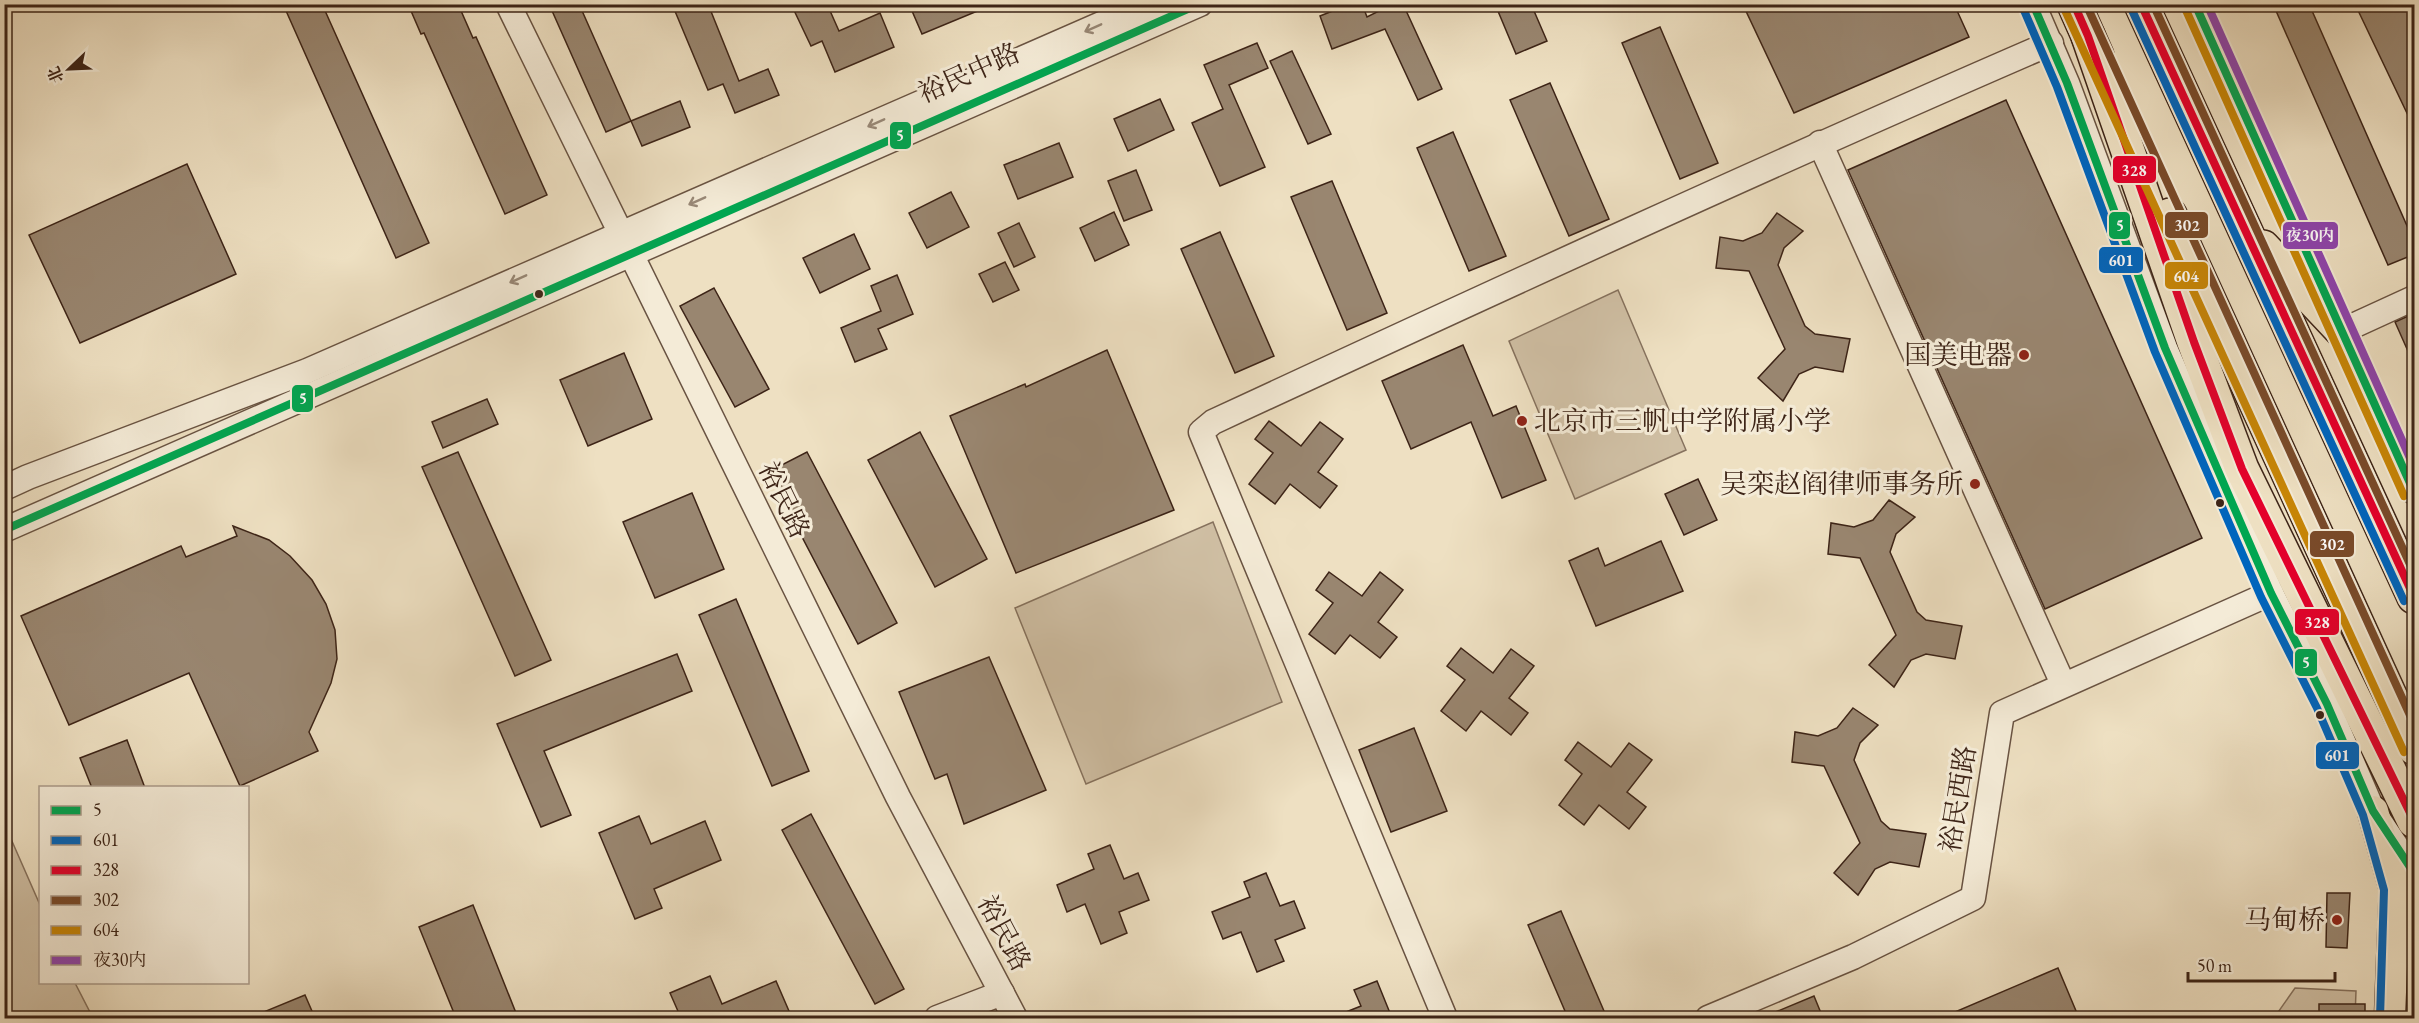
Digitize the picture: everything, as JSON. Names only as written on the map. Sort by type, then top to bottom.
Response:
[{"type":"highway","points":[[2074,4],[2415,748]]},
{"type":"highway","points":[[2141,4],[2415,597]]},
{"type":"highway","points":[[2088,36],[2194,342],[2242,469],[2415,821]]},
{"type":"highway","points":[[2243,226],[2342,331]]},
{"type":"main road","points":[[2373,811],[2395,889],[2390,1018]]},
{"type":"street","name":"裕民路","points":[[508,4],[898,797],[1015,1018]]},
{"type":"street","name":"裕民中路","points":[[4,530],[1147,4]]},
{"type":"street","name":"裕民中路","points":[[4,488],[625,245],[1200,4]]},
{"type":"street","points":[[2033,4],[2071,93],[2165,348],[2271,593],[2327,704],[2373,811],[2415,873]]},
{"type":"street","points":[[2195,4],[2415,492]]},
{"type":"street","points":[[1445,1018],[1201,432],[1213,422],[1820,143],[2050,43]]},
{"type":"street","points":[[1820,143],[2063,684]]},
{"type":"street","points":[[2342,331],[2415,298]]},
{"type":"street","name":"裕民西路","points":[[1708,1018],[1853,957],[1973,898],[2002,713],[2271,593]]},
{"type":"street","points":[[937,1018],[1002,993]]},
{"type":"shaded area","points":[[1618,290],[1686,450],[1575,499],[1509,341]]},
{"type":"shaded area","points":[[1213,522],[1282,702],[1086,784],[1015,608]]},
{"type":"shaded area","points":[[4,823],[39,903],[39,984],[76,984],[93,1018],[5,1018]]},
{"type":"shaded area","points":[[2295,988],[2356,991],[2355,1018],[2274,1018]]},
{"type":"building","points":[[283,4],[322,4],[429,243],[396,258]]},
{"type":"building","points":[[408,4],[458,4],[473,38],[476,37],[547,195],[505,214],[424,33],[421,34]]},
{"type":"building","points":[[549,4],[579,4],[631,121],[606,132]]},
{"type":"building","points":[[672,4],[708,4],[739,81],[768,69],[779,95],[735,113],[723,84],[708,90]]},
{"type":"building","points":[[791,4],[827,4],[839,31],[880,13],[894,47],[835,72],[822,41],[811,46]]},
{"type":"building","points":[[909,4],[992,4],[992,5],[922,34]]},
{"type":"building","points":[[1350,4],[1362,4],[1367,17],[1393,4],[1403,4],[1442,89],[1418,100],[1385,29],[1332,49],[1320,16]]},
{"type":"building","points":[[1495,4],[1531,4],[1547,41],[1516,54]]},
{"type":"building","points":[[1755,4],[1954,4],[1969,37],[1794,113],[1745,9]]},
{"type":"building","points":[[2273,4],[2309,4],[2415,244],[2415,254],[2388,265]]},
{"type":"building","points":[[2355,4],[2415,4],[2415,130]]},
{"type":"building","points":[[1660,27],[1718,163],[1680,179],[1622,43]]},
{"type":"building","points":[[1257,43],[1268,68],[1229,85],[1265,167],[1220,186],[1192,123],[1223,109],[1204,65]]},
{"type":"building","points":[[1292,51],[1331,134],[1308,144],[1270,61]]},
{"type":"building","points":[[1550,83],[1609,219],[1569,236],[1510,100]]},
{"type":"building","points":[[1160,99],[1174,130],[1128,151],[1114,119]]},
{"type":"building","name":"国美电器","points":[[2006,100],[2202,538],[2045,609],[1848,170]]},
{"type":"building","points":[[680,101],[690,127],[642,146],[631,121]]},
{"type":"building","points":[[1453,132],[1506,256],[1469,271],[1417,148]]},
{"type":"building","points":[[1059,143],[1073,177],[1018,199],[1004,165]]},
{"type":"building","points":[[187,164],[236,274],[80,343],[29,235]]},
{"type":"building","points":[[1136,170],[1152,210],[1124,221],[1108,181]]},
{"type":"building","points":[[1332,181],[1387,313],[1347,330],[1291,197]]},
{"type":"building","points":[[951,192],[969,227],[927,248],[909,213]]},
{"type":"building","points":[[1114,212],[1129,245],[1095,261],[1080,228]]},
{"type":"building","points":[[1777,213],[1803,231],[1784,248],[1778,265],[1805,326],[1815,334],[1850,339],[1843,372],[1815,367],[1799,374],[1783,401],[1758,378],[1785,349],[1749,271],[1716,268],[1720,237],[1743,241],[1762,233]]},
{"type":"building","points":[[1019,223],[1035,257],[1014,267],[998,233]]},
{"type":"building","points":[[1220,232],[1274,356],[1235,373],[1181,249]]},
{"type":"building","points":[[854,234],[870,269],[820,293],[803,258]]},
{"type":"building","points":[[1005,262],[1019,290],[993,302],[979,274]]},
{"type":"building","points":[[897,275],[913,314],[878,329],[887,349],[855,362],[841,328],[881,311],[871,286]]},
{"type":"building","points":[[714,288],[769,389],[735,407],[680,306]]},
{"type":"building","points":[[2415,313],[2415,367],[2395,322]]},
{"type":"building","points":[[1463,345],[1493,416],[1516,406],[1546,480],[1502,498],[1471,422],[1411,449],[1382,381]]},
{"type":"building","points":[[1107,350],[1174,510],[1016,573],[950,416],[1025,384],[1026,387]]},
{"type":"building","points":[[624,353],[652,419],[588,446],[560,380]]},
{"type":"building","points":[[487,399],[498,424],[443,448],[432,422]]},
{"type":"building","points":[[1269,421],[1301,446],[1320,422],[1343,439],[1318,472],[1337,486],[1320,508],[1290,484],[1275,504],[1249,484],[1273,453],[1255,439]]},
{"type":"building","points":[[920,432],[987,559],[935,587],[868,460]]},
{"type":"building","points":[[458,452],[551,660],[515,676],[422,467]]},
{"type":"building","points":[[807,452],[897,623],[858,644],[768,472]]},
{"type":"building","points":[[1698,479],[1717,520],[1684,535],[1665,494]]},
{"type":"building","points":[[692,493],[724,569],[655,598],[623,522]]},
{"type":"building","points":[[1889,500],[1915,517],[1896,534],[1890,552],[1917,612],[1926,620],[1962,626],[1955,659],[1926,654],[1911,660],[1894,687],[1869,665],[1896,635],[1860,558],[1828,554],[1831,523],[1854,527],[1873,520]]},
{"type":"building","points":[[233,526],[269,540],[290,556],[312,580],[326,604],[335,630],[337,659],[331,683],[309,732],[318,751],[240,786],[189,673],[69,725],[21,616],[181,546],[186,557],[237,536]]},
{"type":"building","points":[[1661,541],[1683,591],[1596,626],[1569,561],[1598,548],[1605,566]]},
{"type":"building","points":[[1329,572],[1362,596],[1380,572],[1403,590],[1378,622],[1397,637],[1380,658],[1350,635],[1335,654],[1309,634],[1333,603],[1316,590]]},
{"type":"building","points":[[736,599],[809,771],[772,786],[699,615]]},
{"type":"building","points":[[1461,648],[1493,673],[1511,649],[1534,666],[1509,698],[1528,713],[1511,735],[1481,711],[1466,731],[1441,711],[1465,680],[1447,666]]},
{"type":"building","points":[[677,654],[692,691],[544,751],[571,815],[541,827],[497,724]]},
{"type":"building","points":[[989,657],[1046,790],[964,824],[947,774],[935,779],[899,692]]},
{"type":"building","points":[[1853,708],[1878,725],[1860,743],[1854,760],[1881,821],[1890,829],[1926,834],[1919,867],[1890,862],[1875,869],[1858,895],[1834,873],[1860,843],[1824,766],[1792,762],[1795,732],[1818,736],[1837,728]]},
{"type":"building","points":[[1414,728],[1447,811],[1391,832],[1359,750]]},
{"type":"building","points":[[127,740],[144,786],[91,786],[80,758]]},
{"type":"building","points":[[1578,742],[1611,767],[1629,743],[1652,760],[1627,792],[1646,807],[1629,829],[1599,805],[1584,825],[1559,805],[1582,774],[1565,760]]},
{"type":"building","points":[[811,814],[904,989],[875,1004],[782,830]]},
{"type":"building","points":[[639,816],[651,844],[705,821],[721,860],[654,889],[662,908],[635,919],[599,833]]},
{"type":"building","points":[[1110,845],[1124,879],[1138,873],[1149,900],[1119,912],[1127,933],[1101,944],[1085,904],[1067,912],[1057,885],[1094,869],[1088,854]]},
{"type":"building","points":[[1266,873],[1280,906],[1294,901],[1305,928],[1275,940],[1284,961],[1257,972],[1241,932],[1223,939],[1212,912],[1250,897],[1244,882]]},
{"type":"building","name":"马甸桥","points":[[2327,893],[2350,893],[2347,948],[2326,947]]},
{"type":"building","points":[[473,905],[518,1018],[456,1018],[419,927]]},
{"type":"building","points":[[1561,911],[1607,1018],[1568,1018],[1528,925]]},
{"type":"building","points":[[2058,968],[2079,1018],[1941,1018]]},
{"type":"building","points":[[710,976],[722,1004],[776,981],[792,1018],[681,1018],[670,993]]},
{"type":"building","points":[[1377,981],[1392,1018],[1331,1018],[1361,1006],[1354,990]]},
{"type":"building","points":[[305,995],[315,1018],[249,1018]]},
{"type":"building","points":[[1814,996],[1823,1018],[1761,1018]]},
{"type":"building","points":[[2319,1004],[2365,1004],[2365,1018],[2319,1018]]},
{"type":"transit line","name":"5","points":[[4,530],[1199,4]]},
{"type":"transit line","name":"5","points":[[2033,4],[2067,83],[2165,348],[2271,593],[2327,704],[2373,811],[2414,873]]},
{"type":"transit line","name":"328","points":[[2074,4],[2088,36],[2194,342],[2242,469],[2414,821]]},
{"type":"transit line","name":"302","points":[[2086,4],[2414,724]]},
{"type":"transit line","name":"328","points":[[2141,4],[2414,597]]},
{"type":"transit line","name":"302","points":[[2153,4],[2414,573]]},
{"type":"transit line","name":"5","points":[[2195,4],[2414,492]]},
{"type":"transit line","name":"夜30内","points":[[2207,4],[2414,467]]},
{"type":"transit line","name":"601","points":[[2023,8],[2057,87],[2155,352],[2261,597],[2317,708],[2363,815],[2384,890],[2380,1018]]},
{"type":"transit line","name":"604","points":[[2064,8],[2404,752]]},
{"type":"transit line","name":"601","points":[[2131,8],[2404,601]]},
{"type":"transit line","name":"604","points":[[2185,8],[2404,496]]},
{"type":"place","name":"国美电器","points":[[2024,355]]},
{"type":"place","name":"北京市三帆中学附属小学","points":[[1522,421]]},
{"type":"place","name":"吴栾赵阎律师事务所","points":[[1975,484]]},
{"type":"place","name":"马甸桥","points":[[2337,920]]}]
